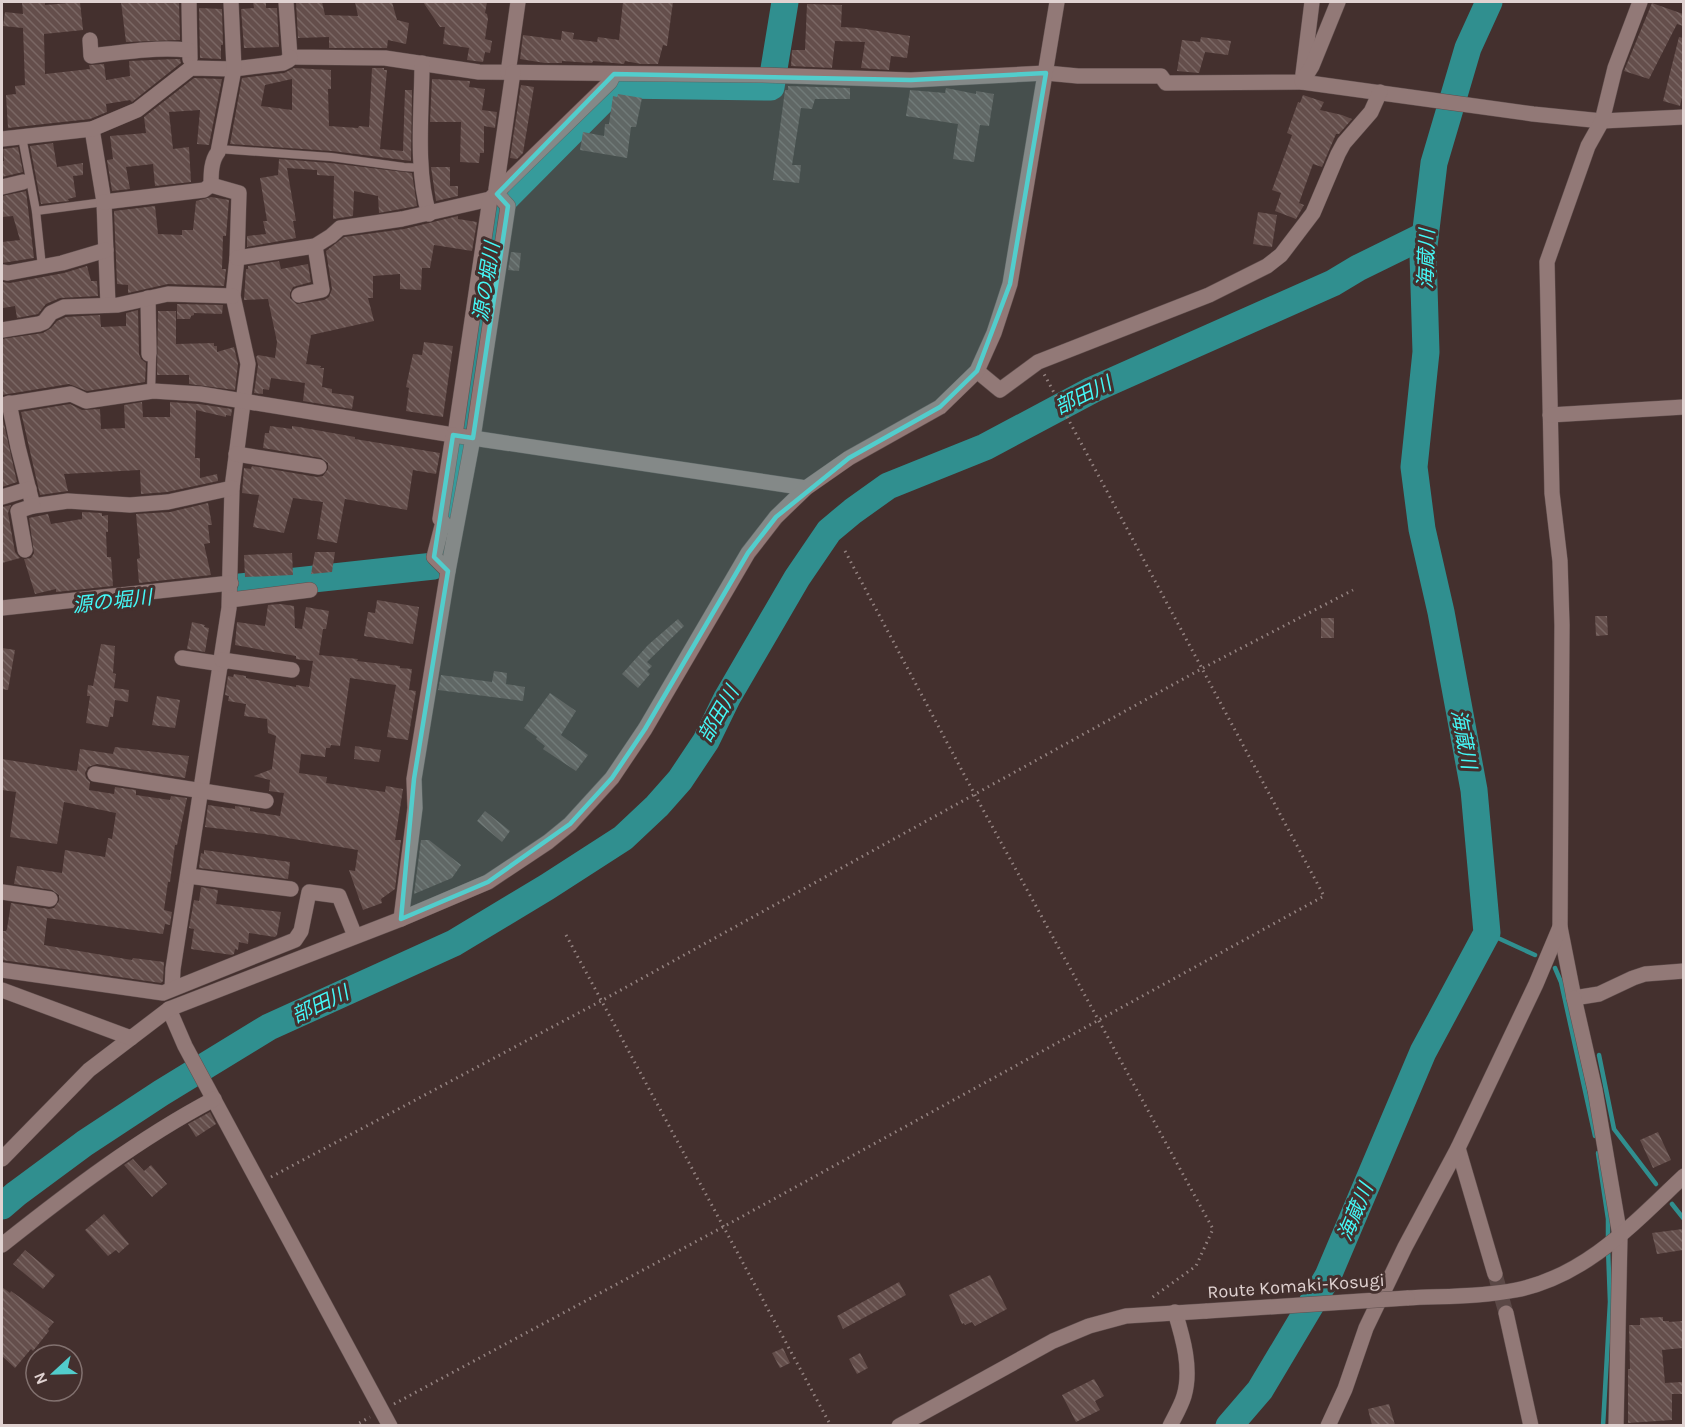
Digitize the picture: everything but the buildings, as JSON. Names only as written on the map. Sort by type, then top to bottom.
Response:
[{"type":"street","points":[[189,2],[188,50],[191,68]]},
{"type":"street","points":[[211,186],[211,174],[234,69],[231,2]]},
{"type":"street","points":[[2,138],[92,129],[143,106],[191,68],[234,69],[283,63],[290,57],[286,2]]},
{"type":"street","points":[[401,919],[414,808],[414,779],[448,571],[462,436],[498,199],[518,2]]},
{"type":"street","points":[[2,1159],[89,1070],[169,1009],[401,919],[488,882],[548,842],[585,810],[612,778],[645,729],[748,553],[776,517],[806,488],[849,458],[940,407],[977,371],[994,333],[1010,284],[1057,2]]},
{"type":"street","points":[[1302,82],[1312,2]]},
{"type":"street","points":[[1302,82],[1312,66],[1338,2]]},
{"type":"street","points":[[1616,1425],[1618,1237],[1595,1090],[1560,927],[1562,625],[1560,561],[1552,493],[1547,262],[1587,146],[1602,121],[1615,68],[1640,2]]},
{"type":"street","points":[[90,40],[91,56],[154,50],[188,50]]},
{"type":"street","points":[[290,57],[385,58],[479,72],[761,75],[911,80],[1046,73],[1078,76],[1161,76],[1166,83],[1302,82],[1533,114],[1602,121],[1683,117]]},
{"type":"street","points":[[422,63],[423,168],[425,201],[429,214]]},
{"type":"street","points":[[237,258],[315,246],[340,228],[429,214],[498,199],[610,82],[614,74]]},
{"type":"street","points":[[977,371],[1000,390],[1038,362],[1209,295],[1267,266],[1281,255],[1313,213],[1341,148],[1371,112],[1382,93]]},
{"type":"street","points":[[92,129],[104,202],[108,305]]},
{"type":"street","points":[[2,187],[23,182]]},
{"type":"street","points":[[104,202],[204,190],[211,186],[239,193],[233,296],[248,364],[232,488],[230,600],[173,969],[172,989]]},
{"type":"street","points":[[299,295],[322,290],[315,246]]},
{"type":"street","points":[[2,273],[42,267],[106,250]]},
{"type":"street","points":[[2,330],[39,324],[44,322],[51,313],[64,307],[108,305],[168,294],[233,296]]},
{"type":"street","points":[[148,298],[149,354]]},
{"type":"street","points":[[33,506],[5,404],[71,394],[86,401],[151,392],[200,394],[806,488]]},
{"type":"street","points":[[1550,415],[1683,408]]},
{"type":"street","points":[[448,571],[434,557],[443,522],[440,519],[462,436]]},
{"type":"street","points":[[236,454],[319,467]]},
{"type":"street","points":[[25,550],[18,511],[33,506],[68,501],[130,505],[168,502],[232,488]]},
{"type":"street","points":[[2,497],[29,489]]},
{"type":"street","points":[[2,608],[231,583]]},
{"type":"street","points":[[230,600],[310,590]]},
{"type":"street","points":[[182,658],[292,670]]},
{"type":"street","points":[[95,774],[266,801]]},
{"type":"street","points":[[188,876],[291,890]]},
{"type":"street","points":[[2,892],[50,899]]},
{"type":"street","points":[[2,970],[163,993],[295,940],[301,932],[309,892],[339,896],[355,936]]},
{"type":"street","points":[[1328,1425],[1345,1389],[1366,1328],[1405,1247],[1458,1148],[1536,984],[1560,927]]},
{"type":"street","points":[[1574,998],[1599,994],[1645,974],[1683,971]]},
{"type":"street","points":[[2,990],[131,1038]]},
{"type":"street","points":[[169,1009],[186,1046],[259,1184],[390,1425]]},
{"type":"street","points":[[2,1245],[66,1194],[211,1093]]},
{"type":"street","points":[[1458,1148],[1495,1274]]},
{"type":"street","name":"Route Komaki-Kosugi","points":[[899,1425],[1073,1332],[1106,1320],[1175,1312],[1515,1290],[1561,1274],[1593,1256],[1618,1237],[1683,1176]]},
{"type":"street","points":[[1170,1425],[1184,1395],[1186,1373],[1185,1344],[1175,1312]]},
{"type":"street","points":[[1506,1312],[1531,1425]]},
{"type":"lane","points":[[22,136],[36,211],[42,267]]},
{"type":"lane","points":[[218,149],[331,157],[423,168]]},
{"type":"lane","points":[[36,211],[104,202]]},
{"type":"lane","points":[[149,354],[152,357],[151,392]]},
{"type":"path","points":[[382,1410],[723,1227],[1324,896],[1046,378]]},
{"type":"path","points":[[845,551],[975,795],[1213,1229],[1196,1266],[1149,1300],[1134,1316]]},
{"type":"path","points":[[259,1184],[601,1001],[1203,668],[1353,590]]},
{"type":"path","points":[[566,935],[831,1425]]},
{"type":"highlighted area","points":[[1046,73],[1010,284],[977,371],[940,407],[849,458],[776,517],[748,553],[645,729],[612,778],[570,824],[488,882],[401,919],[414,779],[448,571],[434,557],[453,435],[473,438],[508,206],[497,194],[614,74],[911,80]]},
{"type":"waterway","name":"源の堀川","points":[[240,587],[434,566],[443,557],[497,207],[618,85],[771,87],[785,2]]},
{"type":"waterway","name":"海蔵川","points":[[1229,1426],[1260,1390],[1328,1276],[1423,1052],[1487,933],[1474,790],[1441,612],[1422,529],[1414,467],[1426,352],[1423,254],[1434,163],[1468,48],[1489,2]]},
{"type":"waterway","name":"部田川","points":[[2,1206],[85,1143],[269,1027],[454,943],[623,838],[657,806],[680,780],[706,741],[727,698],[797,578],[829,531],[888,486],[985,447],[1092,390],[1333,283],[1425,235]]},
{"type":"waterway","points":[[1487,933],[1535,955]]},
{"type":"waterway","points":[[1555,968],[1561,982],[1595,1136]]},
{"type":"waterway","points":[[1599,1055],[1614,1129],[1656,1184]]},
{"type":"waterway","points":[[1598,1153],[1608,1219],[1608,1240]]},
{"type":"waterway","points":[[1672,1204],[1684,1219]]},
{"type":"waterway","points":[[1603,1426],[1610,1302],[1608,1248]]},
{"type":"tunnel","points":[[1495,1274],[1506,1313]]}]
